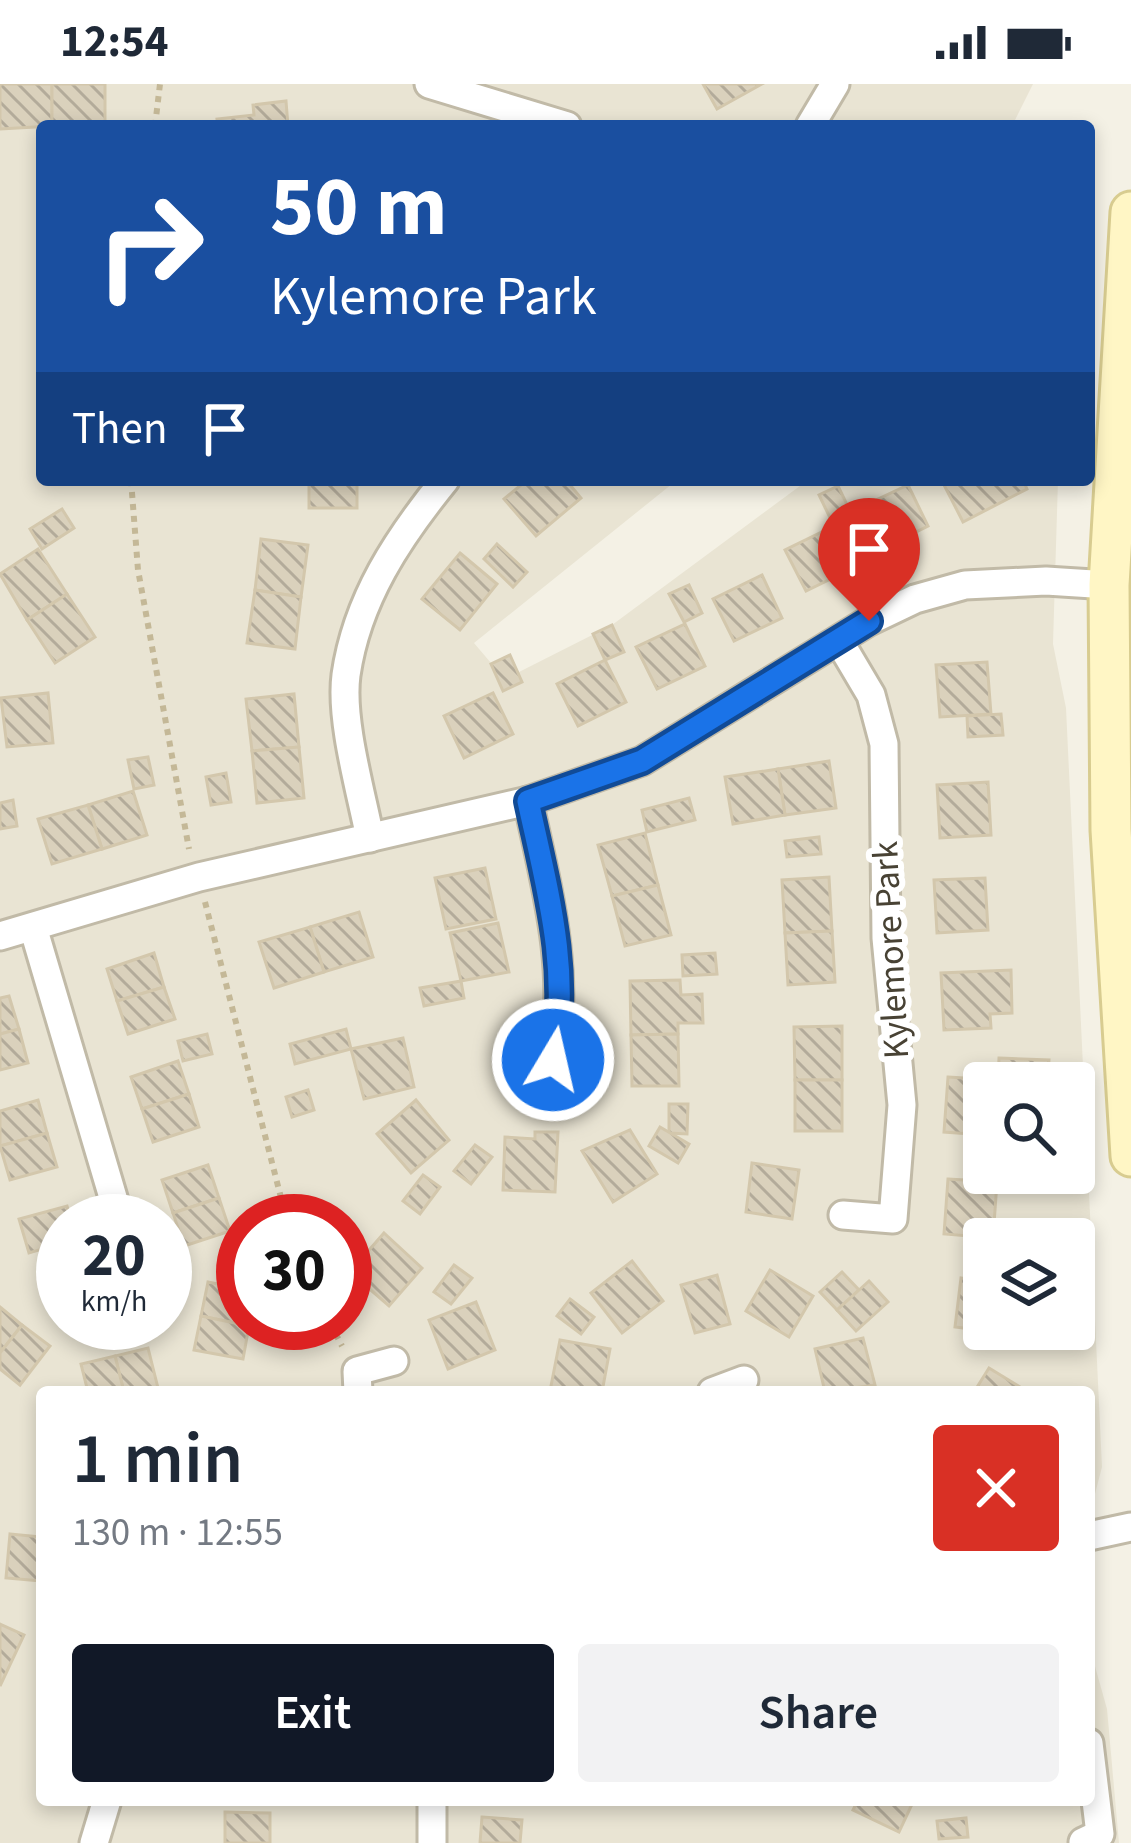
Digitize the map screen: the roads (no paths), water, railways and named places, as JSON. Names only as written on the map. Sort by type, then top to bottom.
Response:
[{"type":"main road","points":[[1131,212],[1109,585],[1111,830],[1131,1156]]},
{"type":"street","points":[[429,84],[547,120]]},
{"type":"street","points":[[814,120],[835,84]]},
{"type":"street","points":[[370,838],[345,677],[366,601],[397,539],[440,486]]},
{"type":"street","points":[[0,936],[199,877],[528,801],[642,761],[915,599],[965,585],[1046,581],[1109,585]]},
{"type":"street","name":"Kylemore Park","points":[[839,641],[872,695],[884,744],[886,938],[902,1105],[893,1219],[844,1215]]},
{"type":"street","points":[[528,801],[560,953],[563,1009],[553,1060]]},
{"type":"street","points":[[33,927],[112,1194]]},
{"type":"street","points":[[512,1052],[592,1072]]},
{"type":"street","points":[[358,1386],[357,1371],[394,1360]]},
{"type":"street","points":[[728,1386],[744,1380]]},
{"type":"street","points":[[1095,1535],[1131,1528]]},
{"type":"street","points":[[1083,1842],[1100,1834],[1095,1793]]},
{"type":"street","points":[[94,1843],[105,1806]]},
{"type":"street","points":[[432,1806],[432,1843]]}]
